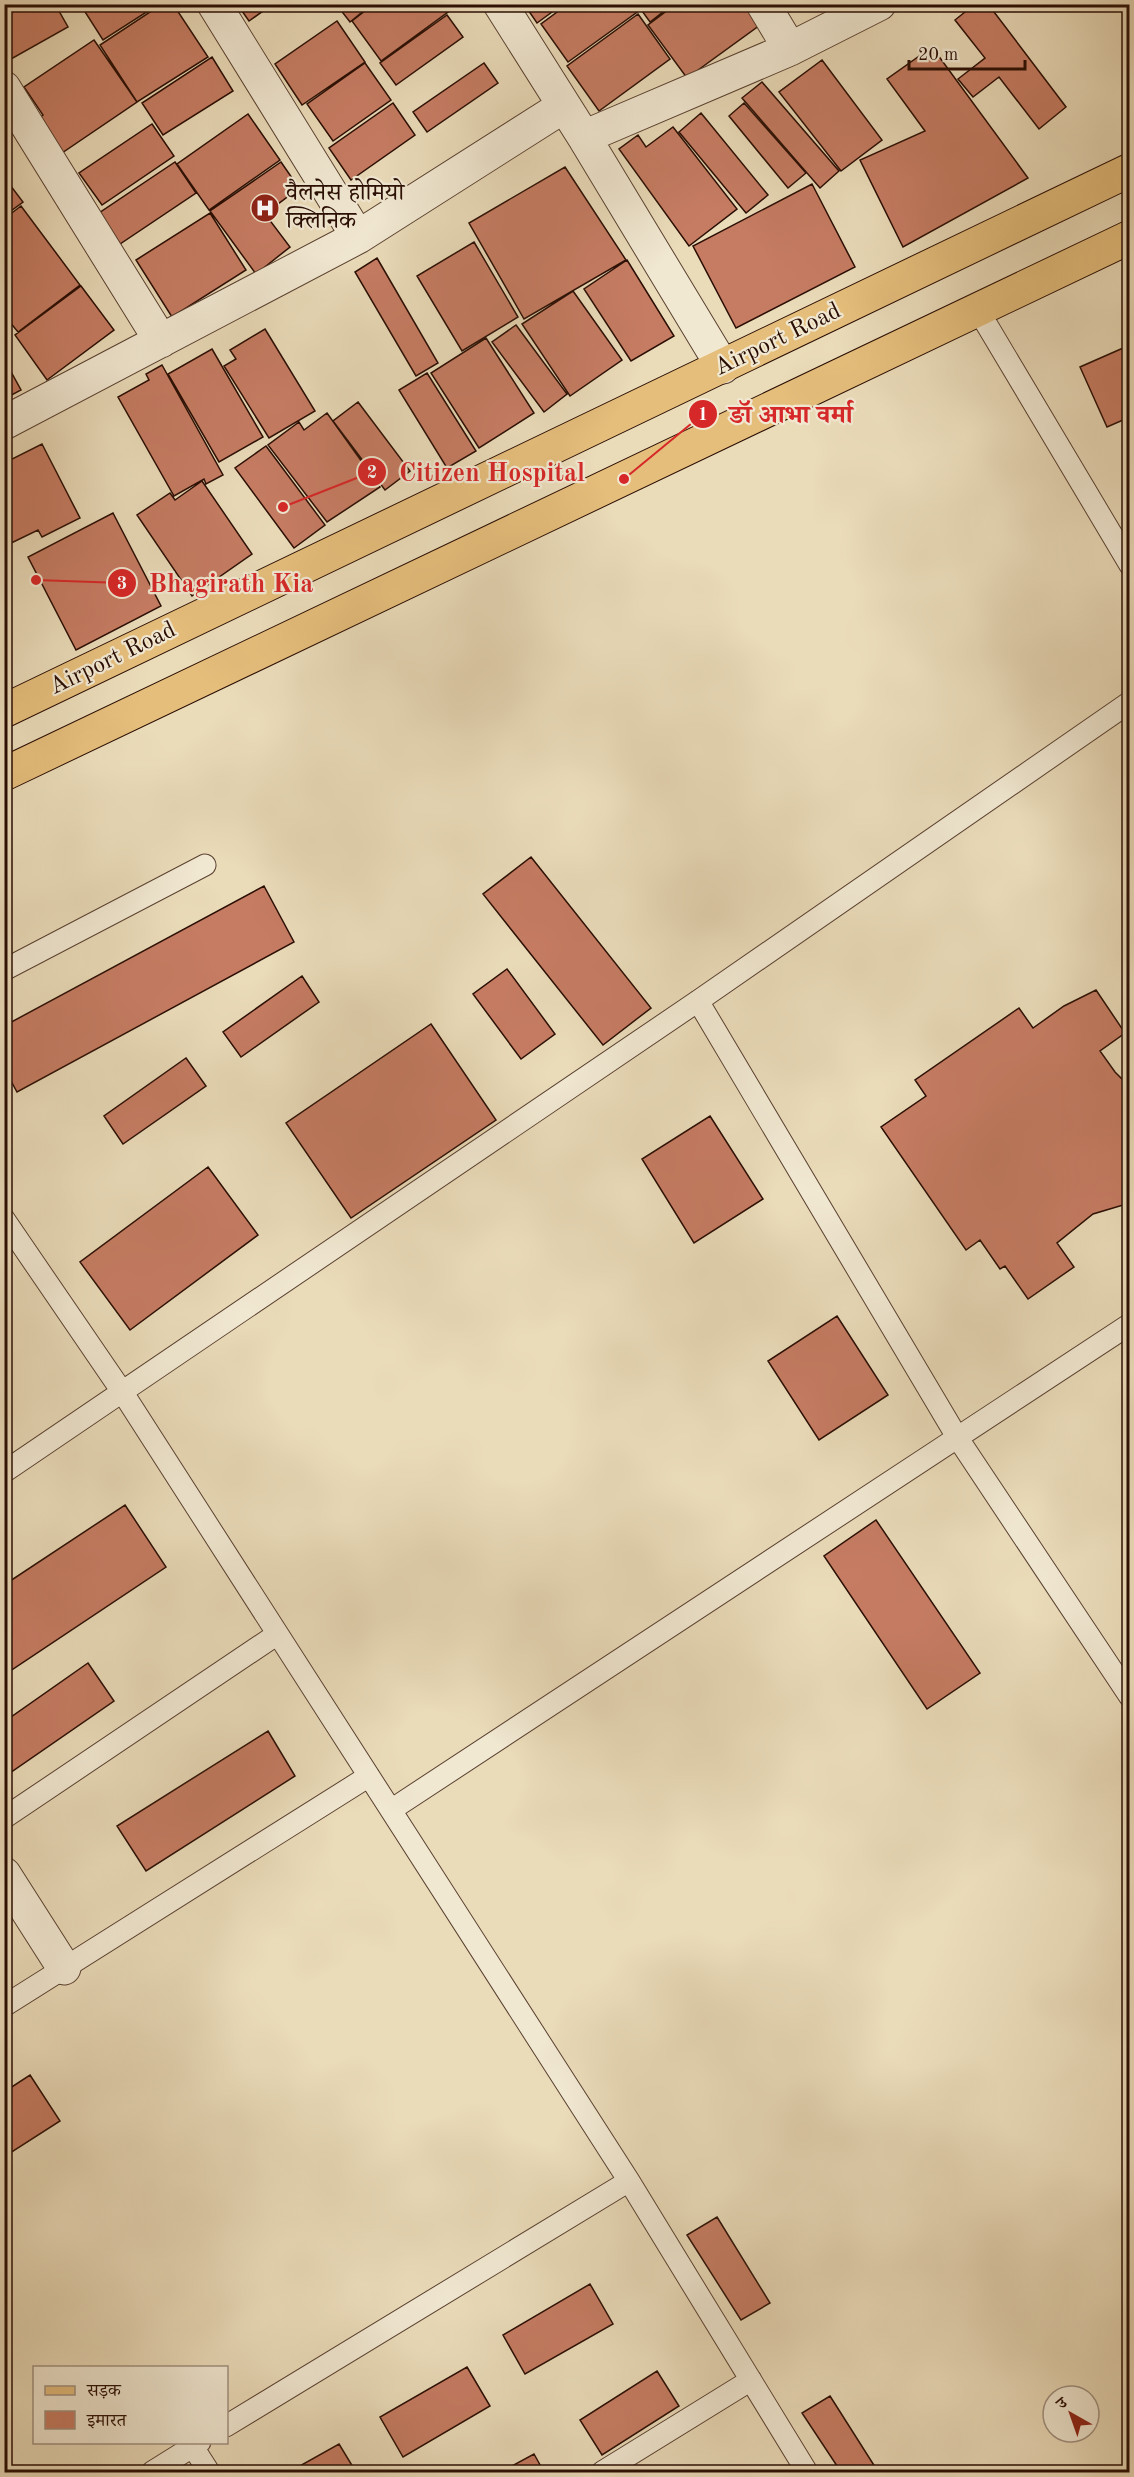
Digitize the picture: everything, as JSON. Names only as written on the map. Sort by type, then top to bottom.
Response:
[{"type":"main road","name":"Airport Road","points":[[4,711],[1130,170]]},
{"type":"main road","points":[[4,774],[1130,237]]},
{"type":"street","points":[[214,4],[358,237]]},
{"type":"street","points":[[500,4],[584,137],[723,367]]},
{"type":"street","points":[[763,4],[790,49]]},
{"type":"street","points":[[584,137],[790,49],[879,4]]},
{"type":"street","points":[[4,88],[161,341]]},
{"type":"street","points":[[4,423],[358,237],[564,106]]},
{"type":"street","points":[[4,1874],[64,1968]]},
{"type":"lane","points":[[978,310],[1130,565]]},
{"type":"lane","points":[[4,1473],[698,1001],[1130,702]]},
{"type":"lane","points":[[4,970],[205,865]]},
{"type":"lane","points":[[698,1001],[957,1437],[1130,1697]]},
{"type":"lane","points":[[4,1219],[123,1393],[276,1635],[629,2181],[807,2472]]},
{"type":"lane","points":[[391,1810],[1130,1324]]},
{"type":"lane","points":[[4,1818],[276,1635]]},
{"type":"lane","points":[[4,2006],[369,1776]]},
{"type":"lane","points":[[228,2425],[629,2181]]},
{"type":"lane","points":[[602,2472],[751,2380]]},
{"type":"lane","points":[[152,2472],[197,2445],[209,2472]]},
{"type":"building","points":[[27,4],[55,4],[68,27],[4,63],[4,17]]},
{"type":"building","points":[[80,4],[159,4],[103,40]]},
{"type":"building","points":[[162,4],[173,4],[208,57],[137,102],[100,45]]},
{"type":"building","points":[[237,4],[273,4],[249,21]]},
{"type":"building","points":[[336,4],[372,4],[350,22]]},
{"type":"building","points":[[374,4],[443,4],[448,12],[381,61],[352,21]]},
{"type":"building","points":[[524,4],[563,4],[537,23]]},
{"type":"building","points":[[568,4],[636,4],[640,10],[568,62],[541,24]]},
{"type":"building","points":[[637,4],[673,4],[650,22]]},
{"type":"building","points":[[676,4],[745,4],[760,25],[687,78],[648,25]]},
{"type":"building","points":[[975,4],[988,4],[1066,107],[1039,129],[999,77],[973,97],[958,79],[985,58],[955,20]]},
{"type":"building","points":[[638,14],[670,59],[599,111],[567,66]]},
{"type":"building","points":[[447,15],[463,37],[396,85],[380,63]]},
{"type":"building","points":[[337,21],[365,62],[302,105],[275,64]]},
{"type":"building","points":[[94,40],[137,102],[59,155],[36,120],[43,115],[24,87]]},
{"type":"building","points":[[932,47],[1028,178],[903,247],[860,160],[925,131],[887,79]]},
{"type":"building","points":[[212,57],[233,91],[163,135],[142,103]]},
{"type":"building","points":[[822,60],[882,140],[841,171],[779,92]]},
{"type":"building","points":[[365,63],[391,100],[333,141],[307,104]]},
{"type":"building","points":[[484,63],[498,83],[427,132],[413,112]]},
{"type":"building","points":[[762,82],[839,171],[820,188],[742,98]]},
{"type":"building","points":[[393,103],[415,135],[351,180],[329,148]]},
{"type":"building","points":[[744,103],[806,173],[788,188],[729,116]]},
{"type":"building","points":[[701,113],[768,195],[746,213],[679,132]]},
{"type":"building","points":[[248,114],[280,160],[209,210],[177,164]]},
{"type":"building","points":[[152,124],[174,156],[102,205],[79,173]]},
{"type":"building","points":[[673,127],[737,209],[689,246],[619,149],[638,135],[646,147]]},
{"type":"building","points":[[175,162],[196,193],[120,244],[99,213]]},
{"type":"building","points":[[281,162],[299,188],[265,214],[290,247],[256,274],[210,211]]},
{"type":"building","points":[[565,167],[626,260],[524,319],[469,223]]},
{"type":"building","points":[[4,177],[23,202],[4,216]]},
{"type":"building","points":[[812,184],[855,267],[736,328],[693,246]]},
{"type":"building","points":[[21,206],[80,285],[18,332],[4,315],[4,219]]},
{"type":"building","points":[[210,213],[246,270],[172,317],[136,260]]},
{"type":"building","points":[[474,242],[518,317],[462,351],[417,276]]},
{"type":"building","points":[[377,258],[438,363],[416,376],[355,272]]},
{"type":"building","points":[[627,260],[674,336],[631,361],[584,289]]},
{"type":"building","points":[[81,286],[114,330],[47,380],[15,335]]},
{"type":"building","points":[[573,291],[622,360],[570,396],[522,324]]},
{"type":"building","points":[[516,325],[567,394],[544,412],[492,342]]},
{"type":"building","points":[[265,329],[315,411],[269,438],[224,366],[236,359],[230,350]]},
{"type":"building","points":[[486,338],[534,413],[479,448],[431,373]]},
{"type":"building","points":[[1130,345],[1130,417],[1107,427],[1080,367]]},
{"type":"building","points":[[212,349],[263,437],[219,462],[168,374]]},
{"type":"building","points":[[4,359],[21,390],[4,399]]},
{"type":"building","points":[[162,365],[223,475],[206,484],[204,479],[174,496],[118,397],[149,380],[146,374]]},
{"type":"building","points":[[427,373],[476,451],[447,468],[399,390]]},
{"type":"building","points":[[358,402],[410,471],[385,490],[333,421]]},
{"type":"building","points":[[327,413],[380,487],[327,522],[268,445],[299,422],[304,430]]},
{"type":"building","points":[[42,444],[80,518],[42,537],[38,530],[5,546],[4,475],[8,473],[4,463]]},
{"type":"building","points":[[266,446],[325,525],[294,548],[235,468]]},
{"type":"building","points":[[202,481],[252,554],[192,596],[137,515],[170,493],[175,500]]},
{"type":"building","points":[[113,513],[161,606],[76,650],[28,557]]},
{"type":"building","points":[[531,857],[651,1008],[603,1045],[483,894]]},
{"type":"building","points":[[264,886],[294,942],[17,1092],[4,1068],[4,1026]]},
{"type":"building","points":[[507,969],[555,1034],[521,1059],[473,994]]},
{"type":"building","points":[[302,976],[319,1002],[241,1057],[223,1032]]},
{"type":"building","points":[[1096,990],[1125,1033],[1100,1051],[1115,1072],[1130,1087],[1130,1203],[1093,1214],[1057,1243],[1074,1267],[1028,1299],[1005,1266],[1000,1269],[980,1240],[966,1250],[881,1127],[926,1096],[915,1080],[1019,1008],[1033,1028],[1064,1006]]},
{"type":"building","points":[[431,1024],[496,1120],[351,1218],[286,1123]]},
{"type":"building","points":[[186,1058],[206,1086],[123,1144],[104,1116]]},
{"type":"building","points":[[710,1116],[763,1199],[694,1243],[642,1159]]},
{"type":"building","points":[[208,1167],[258,1235],[130,1330],[80,1262]]},
{"type":"building","points":[[837,1316],[888,1395],[819,1440],[768,1361]]},
{"type":"building","points":[[125,1505],[166,1567],[4,1675],[4,1585]]},
{"type":"building","points":[[876,1520],[980,1673],[927,1709],[824,1556]]},
{"type":"building","points":[[88,1663],[114,1701],[4,1777],[4,1722]]},
{"type":"building","points":[[268,1731],[295,1776],[146,1871],[117,1826]]},
{"type":"building","points":[[30,2075],[60,2121],[4,2157],[4,2092]]},
{"type":"building","points":[[717,2217],[770,2303],[741,2320],[687,2235]]},
{"type":"building","points":[[590,2284],[613,2324],[525,2374],[503,2335]]},
{"type":"building","points":[[467,2367],[490,2406],[403,2457],[380,2417]]},
{"type":"building","points":[[657,2371],[679,2406],[602,2455],[580,2420]]},
{"type":"building","points":[[830,2396],[877,2470],[841,2472],[802,2413]]},
{"type":"building","points":[[339,2444],[356,2472],[289,2472]]},
{"type":"building","points":[[534,2454],[544,2472],[501,2472]]},
{"type":"place","name":"वैलनेस होमियो क्लिनिक","points":[[265,208]]},
{"type":"place","name":"ङॉ आभा वर्मा","points":[[624,479]]},
{"type":"place","name":"Citizen Hospital","points":[[283,507]]},
{"type":"place","name":"Bhagirath Kia","points":[[36,580]]}]
